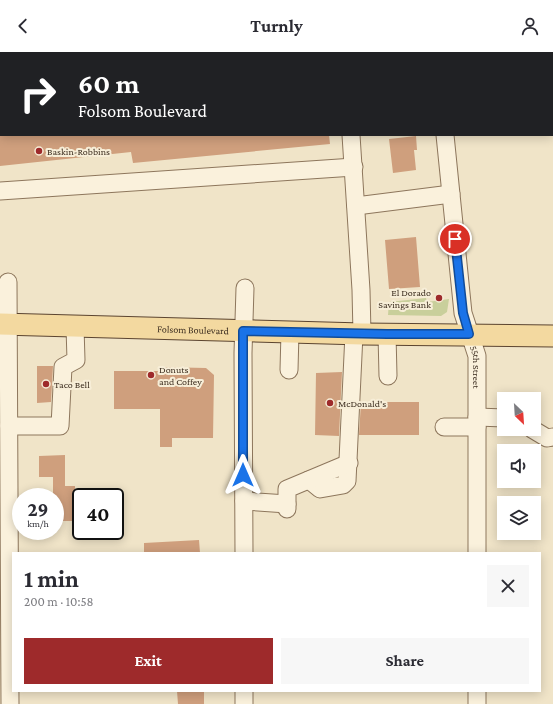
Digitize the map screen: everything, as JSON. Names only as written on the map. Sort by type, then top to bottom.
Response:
[{"type":"main road","name":"Folsom Boulevard","points":[[4,324],[358,334],[553,336]]},
{"type":"street","points":[[244,501],[287,500],[309,480],[320,489],[343,486],[347,481],[358,334],[356,206],[351,136]]},
{"type":"street","name":"55th Street","points":[[445,136],[463,313],[477,356],[477,552]]},
{"type":"street","points":[[0,191],[354,167]]},
{"type":"street","points":[[356,206],[451,194]]},
{"type":"street","points":[[8,282],[4,324],[4,372],[9,426],[10,704]]},
{"type":"street","points":[[244,552],[243,331],[245,288]]},
{"type":"street","points":[[9,426],[60,426],[63,366],[76,360],[75,326]]},
{"type":"street","points":[[289,370],[290,332]]},
{"type":"street","points":[[387,334],[388,376]]},
{"type":"street","points":[[444,427],[497,419]]},
{"type":"street","points":[[541,434],[547,438],[553,437]]},
{"type":"street","points":[[244,692],[244,704]]},
{"type":"street","points":[[477,692],[477,704]]},
{"type":"green space","points":[[426,298],[427,302],[449,299],[447,312],[441,316],[388,315],[389,302]]},
{"type":"building","points":[[0,136],[329,136],[330,144],[133,163],[131,152],[0,166]]},
{"type":"building","points":[[416,136],[417,150],[414,150],[416,170],[393,173],[389,139]]},
{"type":"building","points":[[416,237],[420,287],[389,289],[385,240]]},
{"type":"building","name":"Taco Bell","points":[[37,366],[53,366],[51,402],[37,403]]},
{"type":"building","points":[[161,367],[206,368],[214,375],[213,438],[172,438],[172,447],[160,447],[160,409],[114,409],[114,371],[161,371]]},
{"type":"building","points":[[342,372],[339,436],[315,435],[316,373]]},
{"type":"building","points":[[361,402],[419,402],[419,435],[359,435]]},
{"type":"building","points":[[65,455],[65,486],[75,486],[75,488],[72,488],[72,521],[64,521],[64,488],[53,488],[53,477],[39,477],[39,456]]},
{"type":"building","points":[[199,540],[200,552],[144,552],[144,543]]},
{"type":"building","points":[[177,692],[204,692],[204,704],[178,704]]},
{"type":"place","name":"Baskin-Robbins","points":[[39,151]]},
{"type":"place","name":"El Dorado Savings Bank","points":[[439,298]]},
{"type":"place","name":"Donuts and Coffey","points":[[151,375]]},
{"type":"place","name":"Taco Bell","points":[[46,384]]},
{"type":"place","name":"McDonald's","points":[[330,403]]},
{"type":"route","points":[[243,475],[243,331],[469,334],[463,313],[455,239]]}]
